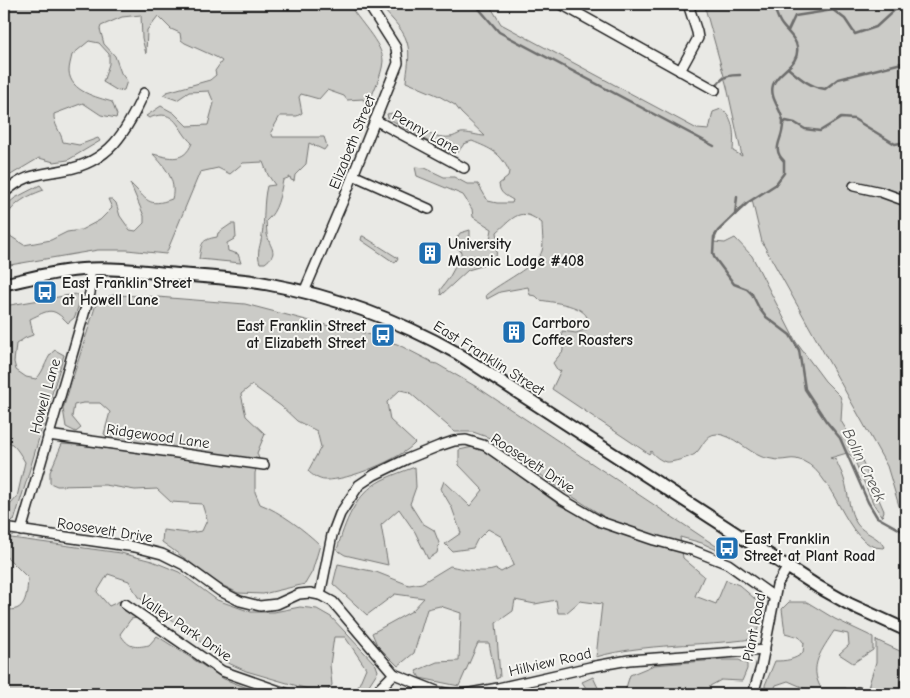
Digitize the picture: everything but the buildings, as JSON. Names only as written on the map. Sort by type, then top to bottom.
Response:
[{"type":"main road","name":"East Franklin Street","points":[[4,284],[89,269],[110,269],[232,279],[267,284],[304,292],[368,311],[418,332],[457,352],[787,568],[831,595],[906,630]]},
{"type":"street","name":"Elizabeth Street","points":[[304,292],[398,64],[398,56],[390,38],[368,4]]},
{"type":"street","points":[[680,71],[698,35],[688,4]]},
{"type":"street","points":[[566,5],[715,90]]},
{"type":"street","points":[[4,193],[27,177],[74,168],[107,150],[119,140],[130,124],[144,93]]},
{"type":"street","name":"Penny Lane","points":[[375,120],[464,168]]},
{"type":"street","points":[[353,175],[429,209]]},
{"type":"street","points":[[854,186],[906,200]]},
{"type":"street","name":"Howell Lane","points":[[21,531],[90,293],[89,269]]},
{"type":"street","name":"Ridgewood Lane","points":[[48,435],[264,465]]},
{"type":"street","name":"Roosevelt Drive","points":[[4,528],[135,547],[162,554],[184,564],[220,591],[240,601],[260,606],[277,604],[299,594],[310,593],[320,595],[335,528],[340,514],[359,485],[374,475],[407,459],[454,441],[466,440],[486,446],[563,500],[601,522],[654,540],[696,551],[728,564],[774,597]]},
{"type":"street","name":"Plant Road","points":[[753,694],[765,650],[778,581],[787,568]]},
{"type":"street","name":"Hillview Road","points":[[320,595],[333,602],[394,674],[439,692],[465,694],[629,660],[765,650]]},
{"type":"street","name":"Valley Park Drive","points":[[125,604],[222,671],[288,694]]},
{"type":"street","points":[[374,694],[394,674]]},
{"type":"shaded area","points":[[4,4],[349,4],[379,47],[383,61],[379,79],[368,109],[363,99],[347,100],[344,96],[327,90],[319,99],[301,94],[299,97],[302,113],[297,116],[280,116],[271,132],[273,137],[324,137],[327,146],[324,150],[309,143],[306,164],[295,175],[294,181],[290,177],[283,180],[276,208],[266,221],[267,236],[273,254],[265,263],[260,263],[258,255],[263,229],[265,198],[267,186],[275,185],[268,175],[263,162],[243,163],[230,174],[218,168],[200,172],[166,254],[127,250],[98,250],[4,266],[4,232],[24,245],[51,240],[67,232],[81,230],[100,220],[112,208],[108,199],[112,199],[116,203],[120,216],[130,230],[136,231],[144,223],[144,216],[130,183],[148,201],[157,203],[172,199],[173,186],[169,174],[153,154],[176,158],[185,154],[192,143],[171,118],[165,115],[149,118],[146,116],[161,106],[174,113],[187,126],[208,125],[214,103],[209,91],[189,92],[177,100],[163,95],[167,92],[210,80],[216,75],[215,71],[222,61],[185,43],[181,40],[180,33],[171,29],[158,16],[147,30],[146,54],[142,38],[141,15],[122,17],[101,26],[104,44],[115,56],[121,73],[127,81],[124,90],[118,91],[103,82],[109,64],[109,54],[99,43],[89,41],[72,55],[69,71],[74,84],[79,89],[92,96],[112,102],[117,115],[116,118],[101,115],[83,103],[54,114],[63,142],[79,145],[98,138],[100,141],[68,160],[54,162],[39,158],[4,179],[4,28],[7,23]]},
{"type":"shaded area","points":[[378,4],[489,4],[501,24],[697,129],[709,130],[713,112],[721,109],[726,112],[731,122],[733,151],[742,156],[727,87],[704,4],[906,4],[906,529],[887,466],[762,242],[752,200],[718,231],[714,242],[725,243],[735,238],[752,256],[796,342],[825,381],[840,396],[842,403],[841,421],[855,444],[884,511],[882,517],[873,503],[853,457],[847,453],[830,458],[836,460],[846,484],[854,519],[863,530],[882,543],[883,548],[870,545],[858,535],[821,476],[809,465],[796,459],[778,460],[762,457],[729,437],[717,434],[707,438],[695,454],[676,461],[666,462],[657,458],[651,451],[649,454],[552,389],[561,370],[558,371],[553,363],[563,351],[562,331],[576,333],[587,329],[588,321],[586,315],[580,310],[564,304],[540,300],[536,296],[530,295],[528,287],[500,292],[487,299],[486,295],[526,268],[539,256],[543,248],[542,223],[534,218],[523,214],[508,222],[497,232],[496,257],[485,265],[468,270],[441,295],[440,290],[461,256],[461,252],[454,243],[460,233],[470,230],[470,244],[484,247],[489,245],[492,229],[473,217],[472,209],[463,195],[417,176],[415,167],[425,168],[444,177],[454,177],[467,184],[478,184],[488,201],[497,203],[512,203],[513,200],[502,192],[499,184],[508,177],[509,171],[498,155],[479,144],[472,141],[464,144],[458,152],[453,153],[441,149],[388,118],[387,114],[393,113],[412,126],[436,136],[451,137],[464,133],[485,136],[455,105],[406,82],[409,57],[407,42],[399,27]]},
{"type":"shaded area","points":[[40,185],[44,190],[22,200],[11,210],[7,217],[4,232],[4,207],[15,198]]},
{"type":"shaded area","points":[[231,224],[235,224],[236,238],[227,243],[228,251],[238,254],[241,263],[199,259],[203,243],[207,239],[217,237],[218,233]]},
{"type":"shaded area","points":[[362,236],[398,258],[395,263],[361,240]]},
{"type":"shaded area","points":[[76,294],[80,300],[75,317],[68,323],[54,312],[42,313],[30,319],[33,335],[16,344],[14,362],[16,370],[26,377],[36,379],[49,356],[55,350],[64,355],[14,521],[6,518],[5,511],[17,497],[25,462],[14,446],[4,440],[4,306]]},
{"type":"shaded area","points":[[113,295],[245,304],[333,327],[336,323],[397,344],[437,364],[480,389],[722,550],[719,551],[702,543],[680,537],[683,558],[704,576],[695,596],[716,604],[726,580],[739,585],[762,605],[761,619],[757,631],[752,639],[634,649],[596,657],[602,604],[580,601],[566,613],[558,613],[556,600],[535,604],[515,600],[513,611],[496,623],[500,677],[496,679],[489,643],[478,643],[459,686],[420,678],[416,671],[437,662],[459,661],[461,613],[440,606],[427,609],[414,653],[398,666],[377,645],[372,633],[412,611],[424,598],[395,594],[367,615],[333,584],[338,564],[376,572],[409,585],[422,583],[450,566],[479,571],[496,569],[501,572],[514,565],[502,537],[488,529],[477,540],[473,548],[452,551],[445,544],[461,533],[452,508],[441,489],[444,481],[470,506],[483,490],[459,465],[459,450],[473,447],[485,451],[559,505],[596,522],[603,516],[559,488],[490,438],[473,432],[455,432],[409,392],[400,390],[387,402],[390,420],[415,443],[398,456],[373,468],[346,477],[325,480],[316,477],[308,471],[321,447],[317,431],[297,421],[281,406],[252,385],[241,394],[246,416],[265,434],[257,453],[259,459],[255,473],[255,492],[260,504],[292,522],[320,545],[312,572],[305,584],[263,594],[238,593],[220,584],[162,542],[163,530],[188,533],[202,531],[207,520],[202,504],[171,502],[157,489],[135,490],[105,485],[57,486],[50,483],[50,472],[62,444],[117,448],[104,434],[110,412],[100,403],[74,405],[72,417],[81,428],[76,432],[66,427],[63,409],[97,301]]},
{"type":"shaded area","points":[[415,467],[416,487],[410,504],[422,523],[434,530],[439,543],[437,553],[428,559],[415,532],[399,509],[381,525],[388,565],[345,555],[337,550],[352,510],[365,493],[382,480]]},
{"type":"shaded area","points":[[4,537],[121,553],[152,561],[179,572],[217,600],[251,612],[274,612],[300,607],[317,609],[331,617],[376,665],[378,671],[363,694],[355,694],[366,668],[345,637],[334,637],[330,665],[332,685],[325,694],[246,671],[226,662],[170,618],[138,597],[129,581],[108,574],[97,592],[109,606],[120,601],[123,608],[137,618],[131,619],[120,634],[126,642],[132,646],[139,647],[149,645],[157,636],[224,679],[263,694],[4,694],[4,609],[17,609],[21,606],[26,597],[28,578],[8,558],[4,558]]},
{"type":"shaded area","points":[[789,602],[807,602],[835,619],[873,637],[873,650],[853,663],[839,654],[849,645],[848,634],[834,631],[818,658],[816,672],[821,688],[846,688],[847,693],[801,694],[802,687],[788,681],[776,685],[772,694],[765,691],[765,685],[775,661],[790,660],[803,653],[804,643],[799,637],[785,633],[782,609]]},
{"type":"shaded area","points":[[876,640],[902,652],[902,666],[906,664],[906,694],[866,694],[876,662]]},
{"type":"shaded area","points":[[739,660],[747,664],[742,681],[721,680],[710,686],[709,694],[624,694],[630,675],[654,665]]},
{"type":"shaded area","points":[[593,677],[601,694],[590,694],[582,682]]},
{"type":"waterway","points":[[475,4],[499,32],[714,146]]},
{"type":"waterway","name":"Bolin Creek","points":[[773,4],[781,23],[793,38],[797,47],[795,59],[779,75],[772,90],[783,122],[778,152],[784,161],[784,173],[775,185],[747,203],[718,231],[714,237],[714,257],[734,284],[747,289],[752,294],[765,316],[790,335],[799,350],[805,389],[826,421],[840,438],[868,502],[877,517],[906,533]]},
{"type":"waterway","points":[[788,31],[795,16],[833,10],[845,19],[855,34],[876,27],[901,4]]},
{"type":"waterway","points":[[788,68],[801,79],[825,89],[838,79],[906,62]]},
{"type":"waterway","points":[[718,84],[727,76],[740,75]]},
{"type":"waterway","points":[[783,124],[786,121],[795,123],[805,129],[820,131],[841,118],[854,119],[895,144],[906,142]]},
{"type":"waterway","points":[[735,215],[737,197]]},
{"type":"waterway","name":"Bolin Creek","points":[[900,694],[902,652],[906,639]]},
{"type":"place","name":"University Masonic Lodge #408","points":[[430,253]]},
{"type":"place","name":"East Franklin Street at Howell Lane","points":[[45,292]]},
{"type":"place","name":"Carrboro Coffee Roasters","points":[[514,332]]},
{"type":"place","name":"East Franklin Street at Elizabeth Street","points":[[383,335]]},
{"type":"place","name":"East Franklin Street at Plant Road","points":[[727,548]]}]
